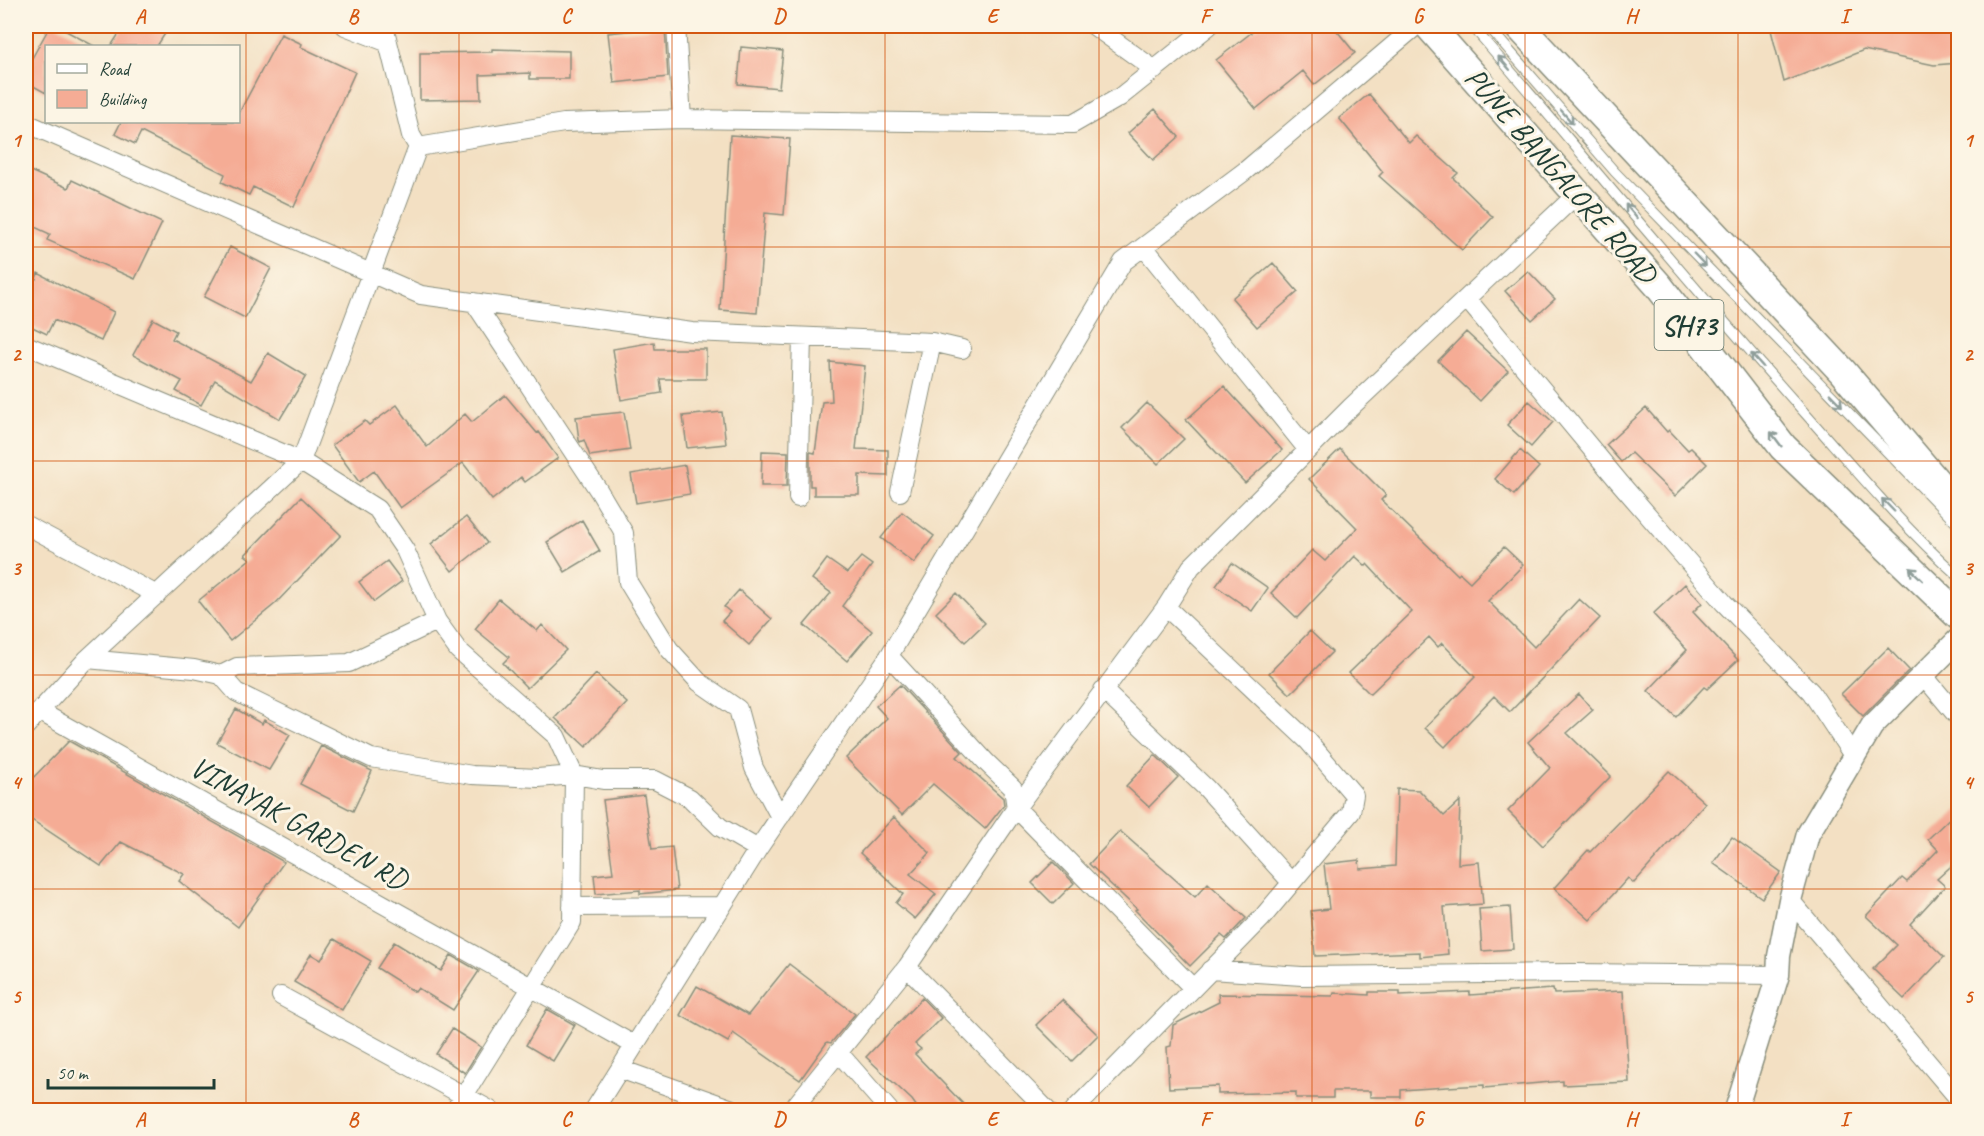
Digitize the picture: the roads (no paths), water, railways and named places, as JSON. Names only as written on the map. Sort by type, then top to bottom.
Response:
[{"type":"main road","name":"PUNE BANGALORE ROAD","points":[[1429,26],[1576,195],[1658,285],[1783,447],[1959,615]]},
{"type":"main road","name":"SH73","points":[[1519,26],[1842,371],[1946,493],[1959,504]]},
{"type":"street","points":[[345,26],[385,34],[411,135],[418,147]]},
{"type":"street","points":[[676,26],[682,119]]},
{"type":"street","points":[[1094,26],[1155,70]]},
{"type":"street","points":[[418,147],[564,123],[682,119],[1073,124],[1120,98],[1209,26]]},
{"type":"street","points":[[594,1110],[758,849],[889,656],[1124,262],[1245,171],[1416,26]]},
{"type":"street","points":[[26,123],[421,295],[692,332],[932,342],[962,349]]},
{"type":"street","points":[[26,726],[87,659],[301,461],[418,147]]},
{"type":"street","points":[[792,1110],[907,967],[1016,808],[1166,607],[1191,567],[1308,450],[1576,195]]},
{"type":"street","points":[[1144,247],[1308,450]]},
{"type":"street","points":[[1467,299],[1620,483],[1724,603],[1811,692],[1854,757]]},
{"type":"street","points":[[474,302],[599,491],[624,534],[628,582],[669,649],[699,682],[738,709],[754,768],[780,817]]},
{"type":"street","points":[[798,498],[802,337]]},
{"type":"street","points":[[900,492],[932,342]]},
{"type":"street","points":[[26,345],[301,461],[377,509],[405,550],[437,621],[458,650],[556,736],[574,775],[572,922],[454,1110]]},
{"type":"street","points":[[26,525],[157,595]]},
{"type":"street","points":[[1074,1110],[1292,882],[1351,812],[1354,795],[1308,741],[1166,607]]},
{"type":"street","points":[[221,675],[237,668],[349,663],[437,621]]},
{"type":"street","points":[[1736,1110],[1779,975],[1779,956],[1790,900],[1808,834],[1872,726],[1959,640]]},
{"type":"street","points":[[889,656],[987,763],[1013,788],[1016,808],[1193,988]]},
{"type":"street","points":[[87,659],[194,669],[221,675],[236,692],[371,758],[471,775],[537,778],[574,775],[603,780],[655,780],[690,798],[720,827],[758,849]]},
{"type":"street","points":[[1923,675],[1959,717]]},
{"type":"street","points":[[1103,690],[1206,788],[1292,882]]},
{"type":"street","name":"VINAYAK GARDEN RD","points":[[39,711],[634,1045]]},
{"type":"street","points":[[1790,900],[1959,1098]]},
{"type":"street","points":[[572,907],[722,906]]},
{"type":"street","points":[[907,967],[1047,1110]]},
{"type":"street","points":[[1210,970],[1302,976],[1573,973],[1779,975]]},
{"type":"street","points":[[282,996],[490,1110]]},
{"type":"street","points":[[838,1052],[888,1110]]},
{"type":"street","points":[[620,1069],[735,1110]]},
{"type":"lane","points":[[1472,26],[1600,173],[1709,307],[1871,488],[1959,576]]},
{"type":"lane","points":[[1488,26],[1615,172],[1959,525]]}]
